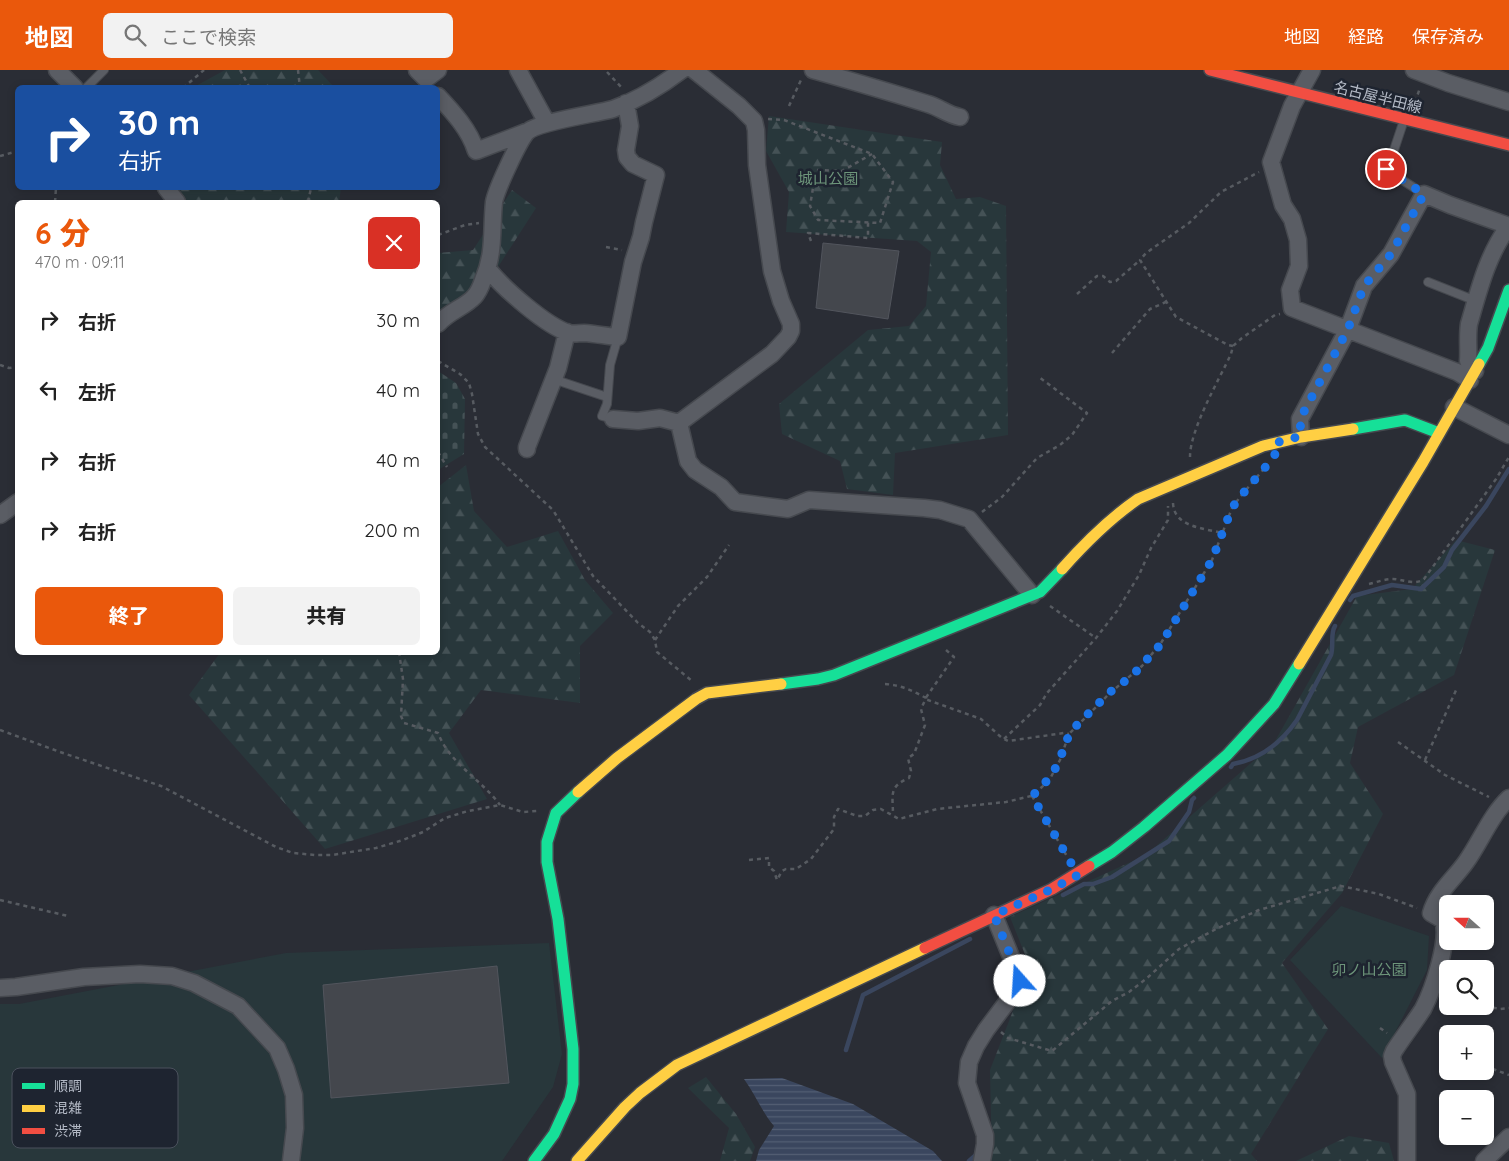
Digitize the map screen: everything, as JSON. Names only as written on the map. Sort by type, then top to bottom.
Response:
[{"type":"street","points":[[58,70],[73,85]]},
{"type":"street","points":[[518,70],[547,124]]},
{"type":"street","points":[[440,98],[462,124],[472,140],[476,151],[547,124],[612,109],[665,83],[684,70],[739,106],[754,121],[757,166],[772,271],[781,302],[791,324],[791,331],[788,337],[772,354],[679,423]]},
{"type":"street","name":"名古屋半田線","points":[[1210,70],[1509,145]]},
{"type":"street","points":[[1312,70],[1299,93],[1271,162],[1283,205],[1292,219],[1298,240],[1299,266],[1290,290],[1292,308],[1457,372],[1473,375]]},
{"type":"street","points":[[1420,72],[1509,102]]},
{"type":"street","points":[[808,74],[892,92],[936,106],[951,115],[960,117]]},
{"type":"street","points":[[488,269],[498,281],[546,320],[567,332],[618,337],[633,262],[642,237],[656,175],[633,164],[627,157],[626,150],[630,126],[629,102]]},
{"type":"street","points":[[440,321],[443,317],[474,297],[488,269],[493,245],[494,200],[526,132]]},
{"type":"street","points":[[168,190],[175,200]]},
{"type":"street","points":[[1301,436],[1300,419],[1348,329],[1364,286],[1391,254],[1424,194],[1509,226],[1500,237],[1487,265],[1468,332],[1470,346],[1468,361],[1473,375]]},
{"type":"street","points":[[577,1161],[625,1107],[677,1065],[794,1008],[1052,889],[1078,875],[1144,827],[1227,755],[1274,704],[1424,462],[1488,348],[1509,290]]},
{"type":"street","points":[[527,449],[553,379],[567,332]]},
{"type":"street","points":[[1454,406],[1509,435]]},
{"type":"street","points":[[613,419],[638,421],[660,418],[679,423]]},
{"type":"street","points":[[534,1161],[554,1134],[563,1116],[570,1098],[574,1064],[558,919],[547,862],[547,842],[558,811],[617,758],[696,699],[707,693],[818,679],[834,675],[1040,592],[1091,538],[1138,499],[1174,488],[1263,446],[1301,436],[1405,420],[1431,428],[1439,433]]},
{"type":"street","points":[[679,423],[688,461],[695,470],[721,486],[735,502],[788,509],[809,500],[940,510],[969,519],[1034,594]]},
{"type":"street","points":[[0,515],[15,504]]},
{"type":"street","points":[[1407,1161],[1407,1094],[1392,1062],[1392,1056],[1423,1008],[1441,961],[1446,928],[1443,920],[1438,915],[1431,913],[1434,903],[1467,862],[1494,816],[1506,801]]},
{"type":"street","points":[[982,1161],[985,1135],[967,1083],[969,1062],[986,1030],[1016,990],[1020,981],[994,915]]},
{"type":"street","points":[[0,988],[16,988],[84,977],[140,974],[172,976],[194,983],[238,1006],[277,1048],[286,1069],[294,1095],[295,1128],[291,1161]]},
{"type":"street","points":[[1484,1161],[1509,1138]]},
{"type":"lane","points":[[89,85],[104,70]]},
{"type":"lane","points":[[1407,119],[1386,169],[1424,194]]},
{"type":"lane","points":[[1428,282],[1476,301]]},
{"type":"lane","points":[[613,419],[602,416],[606,404],[609,370],[618,337]]},
{"type":"lane","points":[[553,379],[607,397]]},
{"type":"path","points":[[186,85],[204,70]]},
{"type":"path","points":[[240,70],[248,85]]},
{"type":"path","points":[[298,70],[300,85]]},
{"type":"path","points":[[607,72],[629,102]]},
{"type":"path","points":[[1407,119],[1413,106],[1420,72]]},
{"type":"path","points":[[789,106],[808,74]]},
{"type":"path","points":[[754,121],[761,119],[784,120],[872,154],[893,182],[880,223],[818,220],[810,206],[816,170],[842,171],[872,154]]},
{"type":"path","points":[[0,156],[15,151]]},
{"type":"path","points":[[1077,294],[1097,276],[1103,276],[1110,282],[1116,281],[1146,253],[1189,223],[1221,192],[1272,165]]},
{"type":"path","points":[[440,234],[465,226],[494,221]]},
{"type":"path","points":[[811,242],[808,233],[868,238],[868,222]]},
{"type":"path","points":[[1140,260],[1176,317],[1233,346]]},
{"type":"path","points":[[1112,353],[1150,309],[1166,302]]},
{"type":"path","points":[[1190,459],[1190,451],[1196,432],[1233,346],[1275,315],[1289,313],[1292,308]]},
{"type":"path","points":[[440,362],[460,374],[469,383],[478,434],[485,447],[553,510],[593,576],[655,640],[657,652],[707,693]]},
{"type":"path","points":[[0,365],[9,368],[15,367]]},
{"type":"path","points":[[969,519],[1002,497],[1042,454],[1060,445],[1072,434],[1087,413],[1039,377]]},
{"type":"path","points":[[749,860],[769,858],[769,867],[774,871],[777,880],[782,871],[796,869],[811,859],[834,829],[834,817],[838,809],[857,816],[865,816],[873,810],[881,809],[899,818],[938,809],[1006,802],[1032,796],[1042,787],[1055,769],[1069,734],[1110,692],[1142,666],[1161,644],[1212,560],[1232,508],[1274,457],[1276,451],[1275,443]]},
{"type":"path","points":[[440,455],[447,467]]},
{"type":"path","points":[[1348,585],[1354,588],[1390,579],[1400,579],[1413,583],[1424,579],[1496,479],[1509,457]]},
{"type":"path","points":[[1174,488],[1174,510],[1181,521],[1222,533]]},
{"type":"path","points":[[1004,739],[1040,705],[1047,693],[1096,638],[1117,611],[1140,575],[1151,548],[1168,520],[1168,504],[1174,488]]},
{"type":"path","points":[[655,640],[678,606],[707,577],[729,545]]},
{"type":"path","points":[[1034,594],[1037,598],[1096,638]]},
{"type":"path","points":[[893,815],[893,791],[898,783],[909,778],[911,771],[908,758],[914,754],[925,725],[921,709],[926,698],[954,657],[933,636]]},
{"type":"path","points":[[399,655],[403,679],[400,716],[404,723],[438,733],[442,745],[454,759],[500,805],[507,809],[523,812],[552,808],[558,811]]},
{"type":"path","points":[[885,684],[909,689],[926,698],[925,700],[981,719],[1004,739],[1014,742],[1064,732],[1069,734]]},
{"type":"path","points":[[1424,760],[1457,688]]},
{"type":"path","points":[[0,730],[161,786],[276,847],[293,853],[332,855],[376,848],[422,832],[445,818],[468,811],[500,805]]},
{"type":"path","points":[[1398,742],[1445,775],[1506,801]]},
{"type":"path","points":[[1032,796],[1078,875]]},
{"type":"path","points":[[1001,1032],[1008,1038],[1052,1051],[1112,1001],[1129,992],[1146,979],[1179,949],[1216,929],[1259,910],[1337,886],[1379,894],[1431,913]]},
{"type":"path","points":[[0,900],[68,916]]},
{"type":"path","points":[[1494,1008],[1509,1008]]},
{"type":"path","points":[[1494,1069],[1509,1075]]},
{"type":"green space","points":[[225,70],[318,70],[332,85],[198,85]]},
{"type":"green space","name":"城山公園","points":[[769,116],[942,142],[940,165],[956,199],[980,197],[1006,206],[1008,435],[895,453],[893,495],[847,489],[840,461],[782,434],[779,404],[868,330],[909,326],[926,306],[931,252],[917,241],[786,232],[789,192],[766,151]]},
{"type":"green space","points":[[178,190],[341,190],[339,200],[186,200]]},
{"type":"green space","points":[[512,190],[536,208],[498,267],[464,294],[440,332],[440,253],[473,250]]},
{"type":"green space","points":[[440,372],[456,383],[465,399],[464,454],[440,469]]},
{"type":"green space","points":[[466,465],[474,511],[507,547],[558,531],[585,580],[613,613],[580,646],[580,703],[481,690],[449,733],[487,799],[325,849],[189,695],[219,655],[440,655],[440,485]]},
{"type":"green space","points":[[1456,540],[1495,550],[1454,675],[1358,727],[1350,763],[1383,814],[1342,893],[1282,963],[1328,1029],[1251,1154],[1257,1161],[992,1161],[990,1070],[1030,967],[1010,917],[1146,855],[1274,743],[1357,596],[1412,589]]},
{"type":"green space","name":"卯ノ山公園","points":[[1341,906],[1429,936],[1427,970],[1382,1058],[1290,960]]},
{"type":"green space","points":[[549,943],[562,1054],[553,1087],[502,1161],[0,1161],[0,1004],[19,1004],[286,953]]},
{"type":"green space","points":[[706,1077],[736,1114],[755,1147],[750,1161],[720,1161],[729,1128],[688,1088]]},
{"type":"green space","points":[[1349,1136],[1389,1143],[1394,1161],[1296,1161]]},
{"type":"water","points":[[782,1078],[853,1104],[933,1151],[942,1161],[756,1161],[759,1150],[774,1126],[744,1079]]},
{"type":"building","points":[[823,243],[899,251],[888,319],[816,308]]},
{"type":"building","points":[[497,966],[509,1083],[331,1098],[323,985]]},
{"type":"waterway","points":[[1350,600],[1353,596],[1392,585],[1421,589],[1444,567],[1452,550],[1486,506],[1509,469]]},
{"type":"waterway","points":[[1231,767],[1233,764],[1253,758],[1270,749],[1297,720],[1331,655],[1335,626]]},
{"type":"waterway","points":[[1063,895],[1084,884],[1093,884],[1112,877],[1169,841],[1189,812],[1194,798]]},
{"type":"waterway","points":[[846,1050],[863,995],[970,939]]},
{"type":"waterway","points":[[969,1161],[977,1154]]},
{"type":"traffic: fast","points":[[1479,364],[1488,348],[1509,290]]},
{"type":"traffic: fast","points":[[1353,429],[1405,420],[1439,433]]},
{"type":"traffic: fast","points":[[781,684],[834,675],[1040,592],[1062,569]]},
{"type":"traffic: fast","points":[[1089,866],[1112,852],[1144,827],[1227,755],[1274,704],[1299,664]]},
{"type":"traffic: fast","points":[[534,1161],[554,1134],[570,1099],[573,1084],[573,1049],[558,919],[547,862],[547,842],[556,813],[578,792]]},
{"type":"traffic: slow","points":[[1299,664],[1423,462],[1479,364]]},
{"type":"traffic: slow","points":[[1062,569],[1098,532],[1138,499],[1263,446],[1301,437],[1353,429]]},
{"type":"traffic: slow","points":[[578,792],[617,758],[696,699],[707,693],[781,684]]},
{"type":"traffic: slow","points":[[577,1161],[625,1107],[677,1065],[925,948]]},
{"type":"traffic: jam","points":[[1210,70],[1509,145]]},
{"type":"traffic: jam","points":[[925,948],[1052,889],[1089,866]]},
{"type":"route","points":[[1020,981],[994,915],[1078,875],[1032,796],[1051,777],[1060,760],[1066,740],[1074,728],[1110,692],[1132,676],[1161,644],[1212,560],[1232,508],[1274,457],[1276,451],[1275,443],[1301,436],[1300,419],[1348,329],[1364,286],[1391,254],[1424,194],[1415,186],[1386,169]]}]
